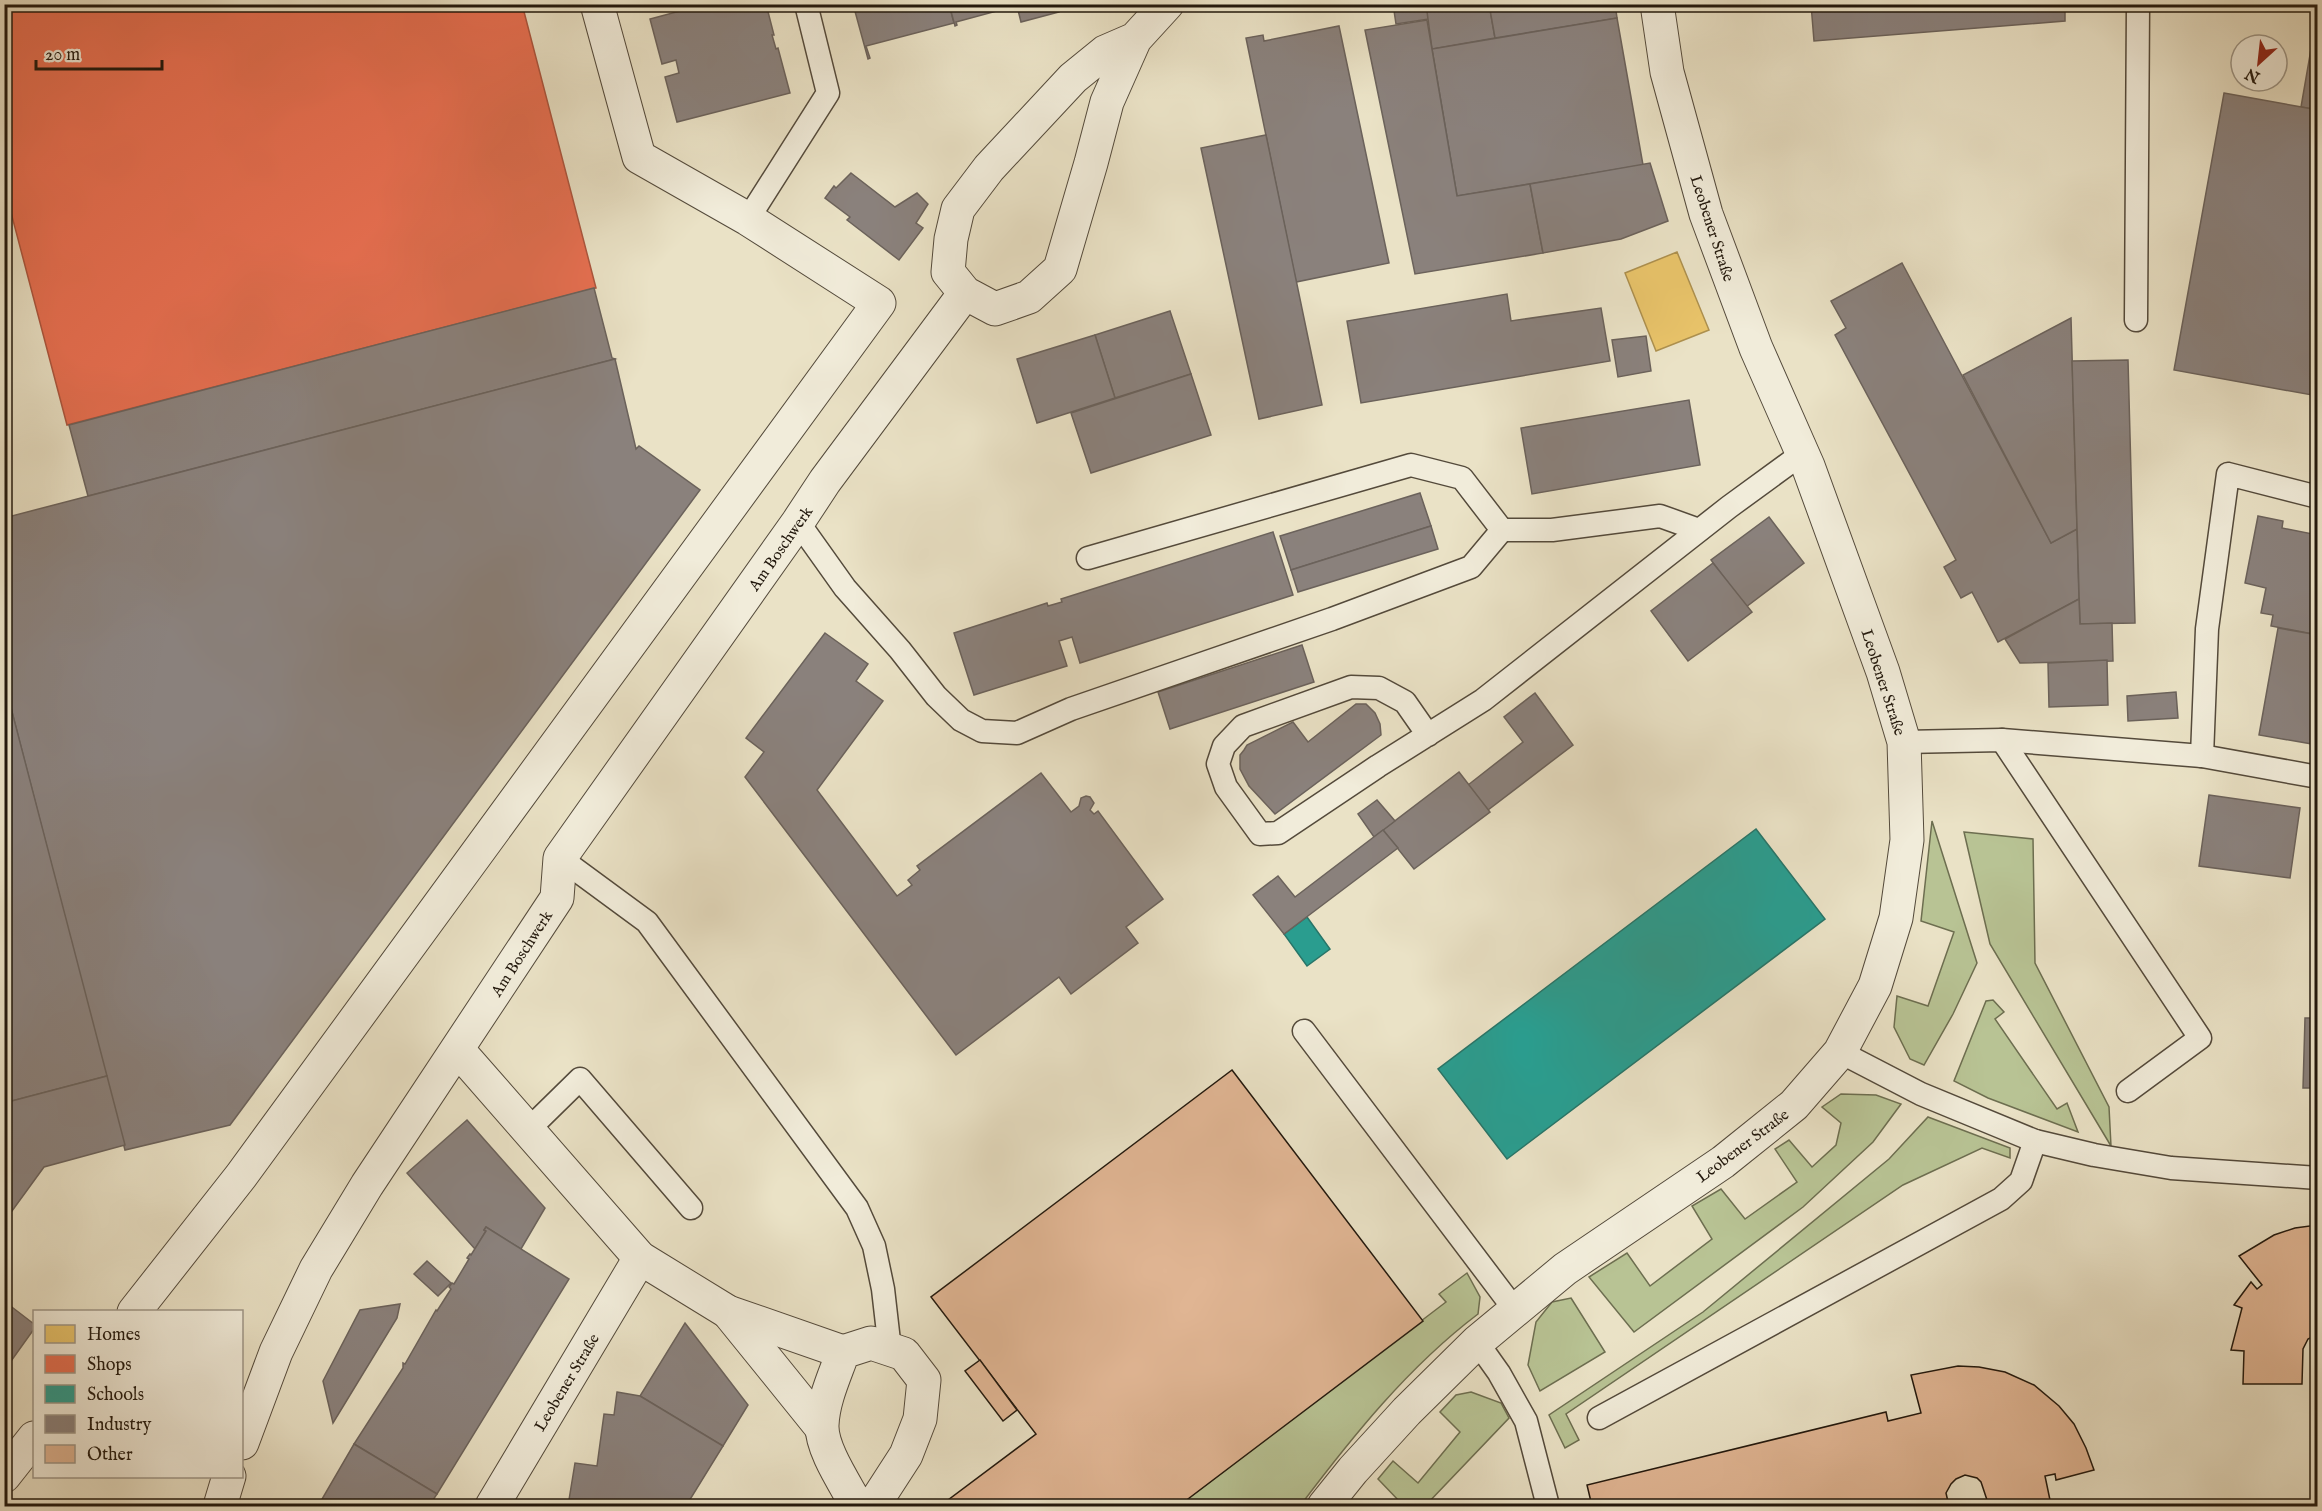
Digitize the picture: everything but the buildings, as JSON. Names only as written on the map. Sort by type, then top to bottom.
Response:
[{"type":"street","points":[[135,1310],[241,1176],[879,303],[748,219],[639,157],[597,4]]},
{"type":"street","points":[[1135,39],[1105,52],[1073,78],[989,168],[958,209],[951,239],[948,272],[964,293],[995,309],[1029,297],[1060,269],[1107,102],[1135,39],[1167,4]]},
{"type":"street","name":"Leobener Straße","points":[[1324,1506],[1353,1470],[1407,1411],[1477,1342],[1565,1269],[1723,1162],[1794,1106],[1840,1052],[1875,986],[1896,918],[1907,840],[1904,742],[1883,672],[1803,453],[1756,348],[1706,214],[1667,72],[1657,4]]},
{"type":"street","name":"Am Boschwerk","points":[[243,1440],[276,1352],[316,1269],[367,1185],[557,898],[560,858],[825,481],[964,293]]},
{"type":"street","points":[[458,1050],[640,1258],[728,1312],[843,1352],[871,1343],[904,1354],[924,1380],[920,1419],[906,1455],[873,1506]]},
{"type":"street","name":"Leobener Straße","points":[[492,1506],[640,1258]]},
{"type":"street","points":[[728,1312],[821,1426],[829,1454],[857,1506]]},
{"type":"street","points":[[821,1426],[843,1352]]},
{"type":"street","points":[[4,1476],[33,1439]]},
{"type":"street","points":[[220,1506],[228,1478]]},
{"type":"lane","points":[[748,219],[828,93],[806,4]]},
{"type":"lane","points":[[2136,320],[2138,4]]},
{"type":"lane","points":[[1428,735],[1405,702],[1379,688],[1351,687],[1243,726],[1224,746],[1218,764],[1226,787],[1260,834],[1278,833],[1483,700],[1699,530],[1803,453]]},
{"type":"lane","points":[[1088,558],[1411,465],[1462,478],[1502,530]]},
{"type":"lane","points":[[2202,756],[2207,628],[2228,474],[2318,497]]},
{"type":"lane","points":[[1502,530],[1552,530],[1660,516],[1699,530]]},
{"type":"lane","points":[[798,522],[845,588],[900,650],[936,696],[961,720],[982,731],[1017,733],[1071,709],[1332,619],[1471,567],[1502,530]]},
{"type":"lane","points":[[2002,740],[2200,1038],[2128,1091]]},
{"type":"lane","points":[[1904,742],[2002,740],[2202,756],[2318,777]]},
{"type":"lane","points":[[560,858],[647,922],[857,1208],[874,1246],[883,1289],[890,1350]]},
{"type":"lane","points":[[1304,1031],[1515,1310]]},
{"type":"lane","points":[[1840,1052],[1921,1094],[2035,1141],[2094,1155],[2171,1168],[2318,1178]]},
{"type":"lane","points":[[528,1130],[580,1079],[691,1208]]},
{"type":"lane","points":[[1599,1418],[2001,1199],[2021,1181],[2035,1141]]},
{"type":"lane","points":[[1477,1342],[1499,1373],[1526,1421],[1548,1506]]},
{"type":"green space","points":[[1932,821],[1977,963],[1953,1014],[1924,1065],[1910,1059],[1894,1027],[1897,996],[1928,1006],[1954,932],[1921,921]]},
{"type":"green space","points":[[1964,832],[2033,839],[2035,963],[2109,1107],[2111,1146],[1990,944]]},
{"type":"green space","points":[[1993,1000],[2004,1012],[1995,1019],[2057,1109],[2067,1103],[2078,1132],[1988,1098],[1954,1081],[1986,1001]]},
{"type":"green space","points":[[1841,1094],[1876,1095],[1901,1104],[1873,1142],[1803,1207],[1634,1332],[1589,1277],[1627,1253],[1650,1286],[1712,1239],[1692,1206],[1721,1189],[1745,1219],[1797,1182],[1775,1149],[1789,1140],[1812,1167],[1836,1145],[1841,1123],[1822,1107]]},
{"type":"green space","points":[[1928,1117],[2010,1148],[2010,1158],[1982,1148],[1903,1185],[1566,1414],[1579,1440],[1565,1448],[1549,1415],[1703,1312],[1889,1159]]},
{"type":"green space","points":[[1467,1273],[1480,1297],[1478,1314],[1428,1357],[1382,1404],[1300,1506],[1180,1505],[1446,1302],[1439,1294]]},
{"type":"green space","points":[[1571,1298],[1605,1352],[1540,1391],[1528,1365],[1536,1322],[1552,1302]]},
{"type":"green space","points":[[1471,1392],[1501,1403],[1509,1418],[1425,1506],[1398,1506],[1401,1503],[1378,1479],[1393,1461],[1418,1483],[1460,1432],[1440,1412],[1456,1395]]}]
